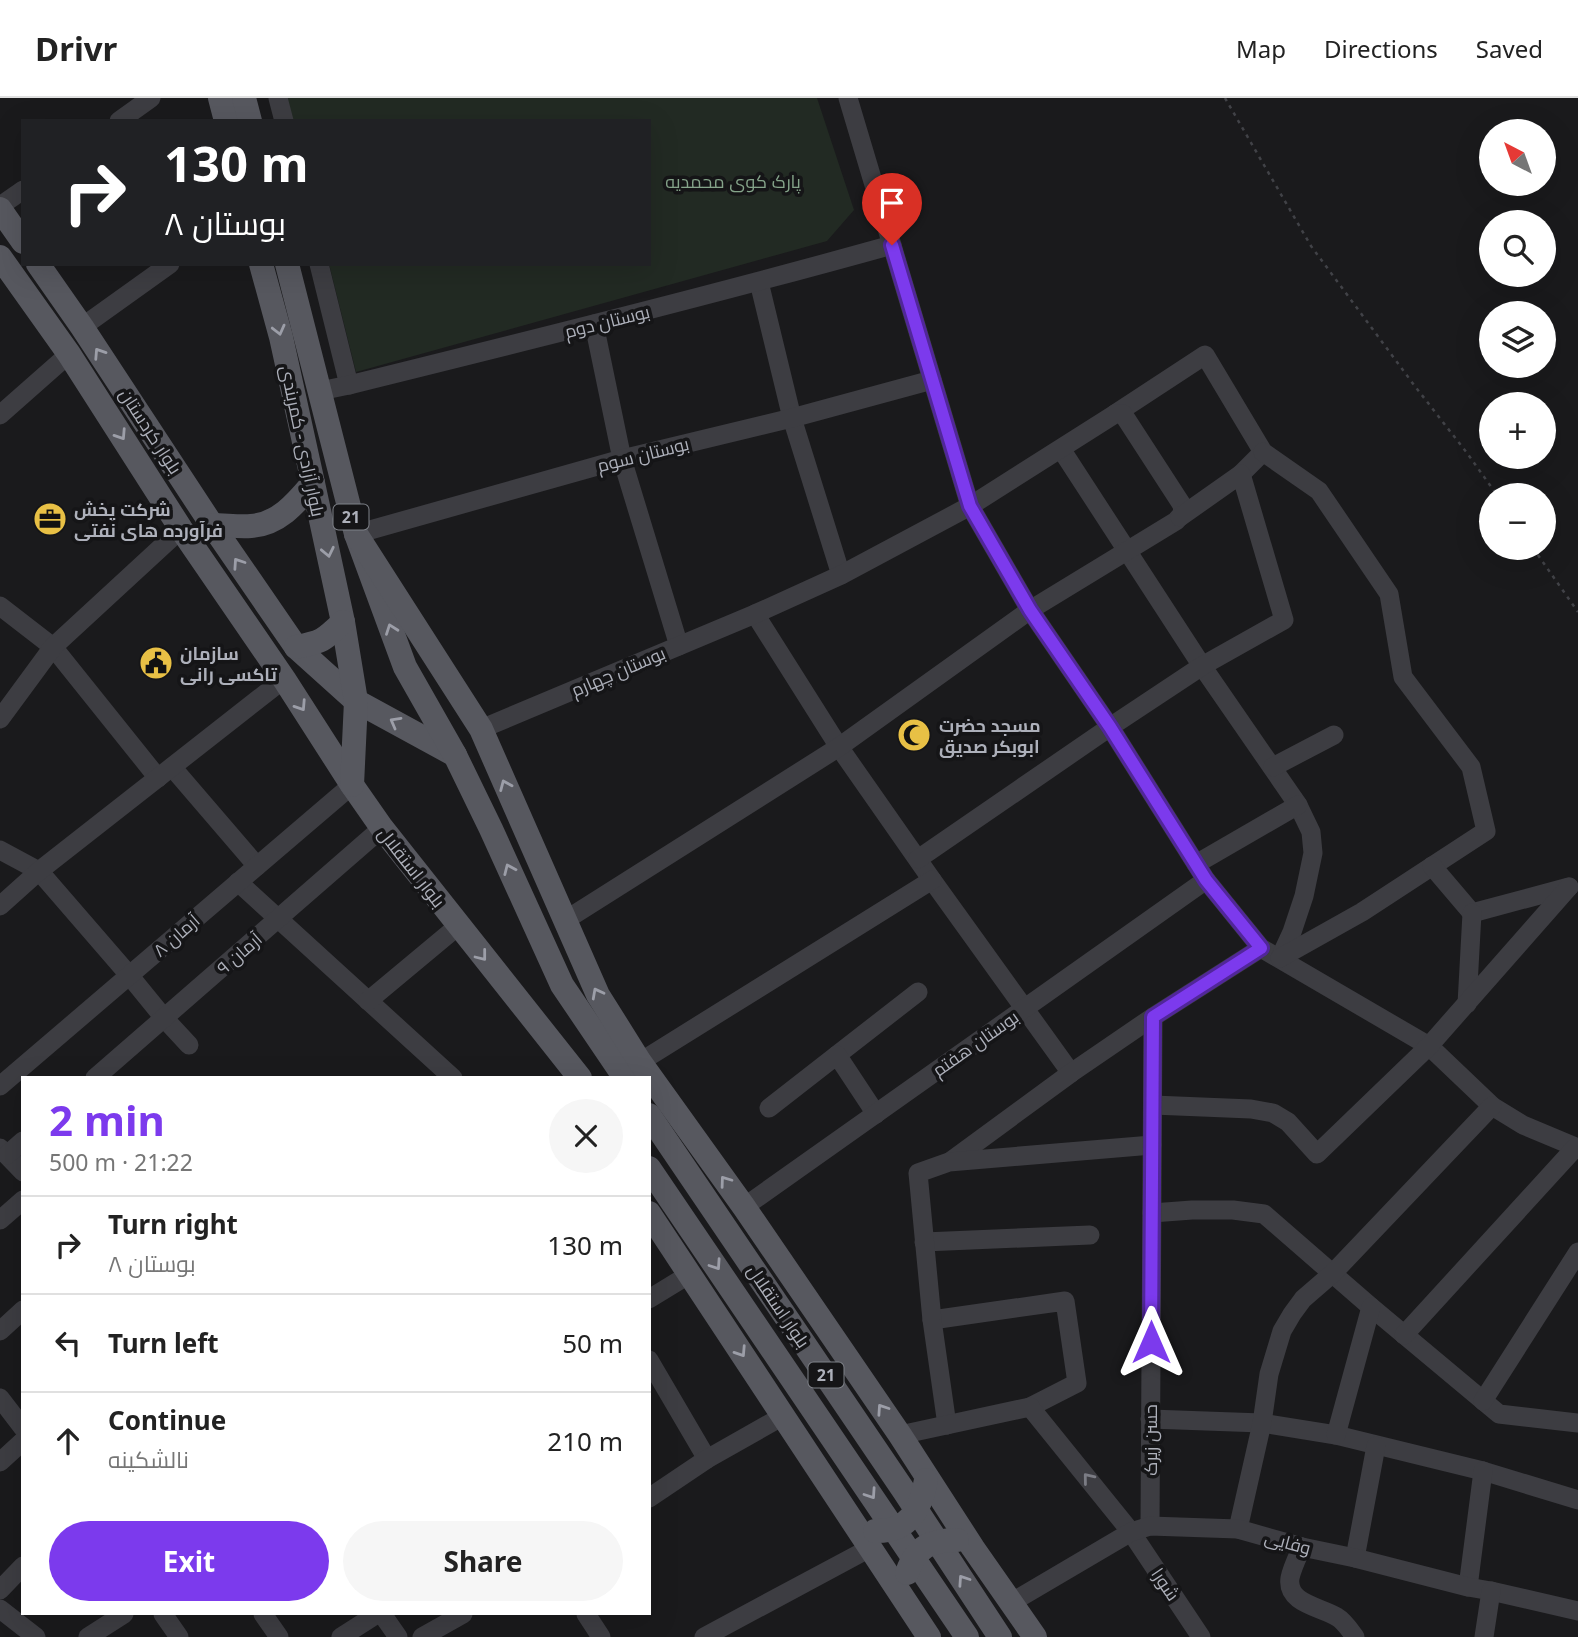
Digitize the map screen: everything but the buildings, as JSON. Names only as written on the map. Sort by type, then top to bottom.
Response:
[{"type":"main road","points":[[220,98],[225,119]]},
{"type":"main road","points":[[244,98],[249,119]]},
{"type":"main road","points":[[0,208],[21,239]]},
{"type":"main road","name":"بلوار کردستان","points":[[0,257],[69,354],[181,529],[284,679],[352,785]]},
{"type":"main road","name":"بلوار کردستان","points":[[39,266],[296,648],[356,701],[455,755]]},
{"type":"main road","name":"بلوار آزادی - کمربندی","points":[[262,266],[281,337],[343,622],[356,701],[352,785]]},
{"type":"main road","name":"بلوار آزادی - کمربندی","points":[[288,266],[356,534],[405,667],[455,755]]},
{"type":"main road","points":[[212,525],[252,526],[274,520],[293,508],[313,484]]},
{"type":"main road","points":[[356,534],[481,729],[632,1070]]},
{"type":"main road","points":[[296,648],[325,639],[343,622]]},
{"type":"main road","name":"21","points":[[455,755],[562,985],[632,1070]]},
{"type":"main road","name":"بلوار استقلال","points":[[352,785],[458,926],[578,1076]]},
{"type":"main road","points":[[548,1040],[564,1076]]},
{"type":"main road","points":[[651,1093],[744,1207],[900,1435],[965,1544],[1012,1602],[1035,1637]]},
{"type":"main road","name":"بلوار استقلال","points":[[651,1118],[1000,1637]]},
{"type":"main road","name":"بلوار استقلال","points":[[651,1171],[967,1637]]},
{"type":"main road","points":[[651,1216],[783,1416],[904,1583],[929,1637]]},
{"type":"main road","points":[[866,1534],[885,1532],[911,1518],[923,1498],[926,1477]]},
{"type":"main road","points":[[904,1583],[918,1551],[944,1540],[965,1544]]},
{"type":"street","points":[[123,119],[151,98]]},
{"type":"street","points":[[278,98],[283,119]]},
{"type":"street","points":[[848,98],[970,506],[1030,610],[1110,727],[1201,872],[1261,948],[1429,1046],[1492,1106],[1523,1125],[1576,1148],[1404,1335]]},
{"type":"street","points":[[0,208],[21,192]]},
{"type":"street","name":"بوستان دوم","points":[[320,391],[759,282],[892,245]]},
{"type":"street","points":[[82,327],[167,266]]},
{"type":"street","points":[[319,266],[349,385]]},
{"type":"street","points":[[759,282],[792,418],[841,575]]},
{"type":"street","points":[[594,324],[622,459],[679,646]]},
{"type":"street","points":[[0,415],[69,354]]},
{"type":"street","name":"بوستان چهارم","points":[[481,729],[841,575],[970,506],[1205,355],[1262,452]]},
{"type":"street","name":"بوستان سوم","points":[[356,534],[622,459],[792,418],[932,380]]},
{"type":"street","points":[[1115,414],[1123,414],[1182,505],[1183,513],[1180,517]]},
{"type":"street","points":[[1060,449],[1202,666],[1298,805],[1311,832],[1312,853],[1304,896],[1292,933],[1280,958]]},
{"type":"street","points":[[564,921],[839,747],[1030,610],[1162,530],[1241,474],[1262,452],[1319,491],[1389,594],[1403,677],[1471,767],[1486,831],[1362,912],[1280,958]]},
{"type":"street","points":[[918,859],[1202,666],[1284,620],[1241,474]]},
{"type":"street","points":[[0,719],[54,647],[181,529]]},
{"type":"street","points":[[0,606],[54,647],[165,772],[257,866]]},
{"type":"street","points":[[755,614],[839,747],[1071,1073]]},
{"type":"street","points":[[0,906],[39,872],[284,679]]},
{"type":"street","points":[[1273,767],[1334,735]]},
{"type":"street","name":"آرمان ۸","points":[[0,1086],[352,785]]},
{"type":"street","name":"بوستان هفتم","points":[[744,1207],[1024,1009],[1201,872],[1298,805]]},
{"type":"street","name":"آرمان ۹","points":[[97,1076],[382,828]]},
{"type":"street","points":[[0,850],[39,872],[189,1045]]},
{"type":"street","points":[[1432,866],[1472,913],[1466,1004]]},
{"type":"street","points":[[632,1070],[932,880]]},
{"type":"street","points":[[238,883],[451,1076]]},
{"type":"street","points":[[1472,913],[1573,892]]},
{"type":"street","points":[[1153,1105],[1251,1109],[1273,1113],[1289,1122],[1317,1154],[1429,1046],[1573,892]]},
{"type":"street","points":[[368,1001],[458,926]]},
{"type":"street","points":[[949,1162],[1071,1073],[1261,948]]},
{"type":"street","points":[[769,1108],[918,992]]},
{"type":"street","name":"حسن زیرک","points":[[1140,1529],[1150,1419],[1153,1017]]},
{"type":"street","points":[[838,1055],[876,1114]]},
{"type":"street","points":[[1238,1529],[1262,1423],[1269,1374],[1282,1331],[1292,1314],[1303,1299],[1333,1273],[1492,1106]]},
{"type":"street","points":[[21,1142],[4,1151],[21,1170]]},
{"type":"street","points":[[947,1424],[932,1320],[918,1173],[949,1162],[1152,1145]]},
{"type":"street","points":[[0,1220],[21,1202]]},
{"type":"street","points":[[1152,1213],[1233,1210],[1264,1214],[1499,1414],[1578,1423]]},
{"type":"street","points":[[924,1241],[1090,1235]]},
{"type":"street","points":[[1483,1401],[1578,1252]]},
{"type":"street","points":[[651,1298],[690,1274]]},
{"type":"street","points":[[900,1435],[1030,1407],[1077,1383],[1065,1301],[932,1320]]},
{"type":"street","points":[[1336,1435],[1371,1307]]},
{"type":"street","points":[[0,1331],[21,1312]]},
{"type":"street","points":[[651,1363],[706,1459]]},
{"type":"street","points":[[0,1398],[21,1425]]},
{"type":"street","name":"شورا","points":[[1030,1407],[1140,1529],[1201,1637]]},
{"type":"street","points":[[651,1497],[706,1459],[783,1416]]},
{"type":"street","points":[[1150,1419],[1262,1423],[1336,1435],[1483,1471],[1578,1500]]},
{"type":"street","points":[[0,1462],[21,1443]]},
{"type":"street","points":[[1355,1558],[1376,1446]]},
{"type":"street","points":[[1468,1587],[1483,1471]]},
{"type":"street","points":[[1012,1602],[1140,1529]]},
{"type":"street","name":"وفایی","points":[[1140,1529],[1238,1529],[1302,1547],[1578,1611]]},
{"type":"street","points":[[704,1637],[866,1534]]},
{"type":"street","points":[[1302,1547],[1289,1580],[1293,1592],[1308,1606],[1339,1617],[1355,1637]]},
{"type":"street","points":[[0,1590],[21,1568]]},
{"type":"street","points":[[1484,1637],[1491,1591]]},
{"type":"street","points":[[0,1609],[36,1637]]},
{"type":"street","points":[[88,1637],[122,1615]]},
{"type":"street","points":[[164,1615],[179,1637]]},
{"type":"street","points":[[264,1615],[279,1637]]},
{"type":"street","points":[[341,1637],[377,1615]]},
{"type":"street","points":[[380,1615],[398,1637]]},
{"type":"street","points":[[422,1637],[461,1615]]},
{"type":"street","points":[[587,1615],[601,1637]]},
{"type":"path","points":[[1225,98],[1311,246],[1488,483]]},
{"type":"path","points":[[1541,560],[1578,612]]},
{"type":"green space","name":"پارک کوی محمدیه","points":[[287,98],[817,98],[854,210],[827,241],[356,372],[330,266],[651,266],[651,119],[292,119]]},
{"type":"place","name":"شرکت پخش فرآورده های نفتی","points":[[50,519]]},
{"type":"place","name":"سازمان تاکسی رانی","points":[[156,663]]},
{"type":"place","name":"مسجد حضرت ابوبکر صدیق","points":[[914,735]]},
{"type":"route","points":[[892,245],[970,506],[1030,610],[1110,727],[1206,880],[1261,948],[1153,1017],[1151,1342]]}]
